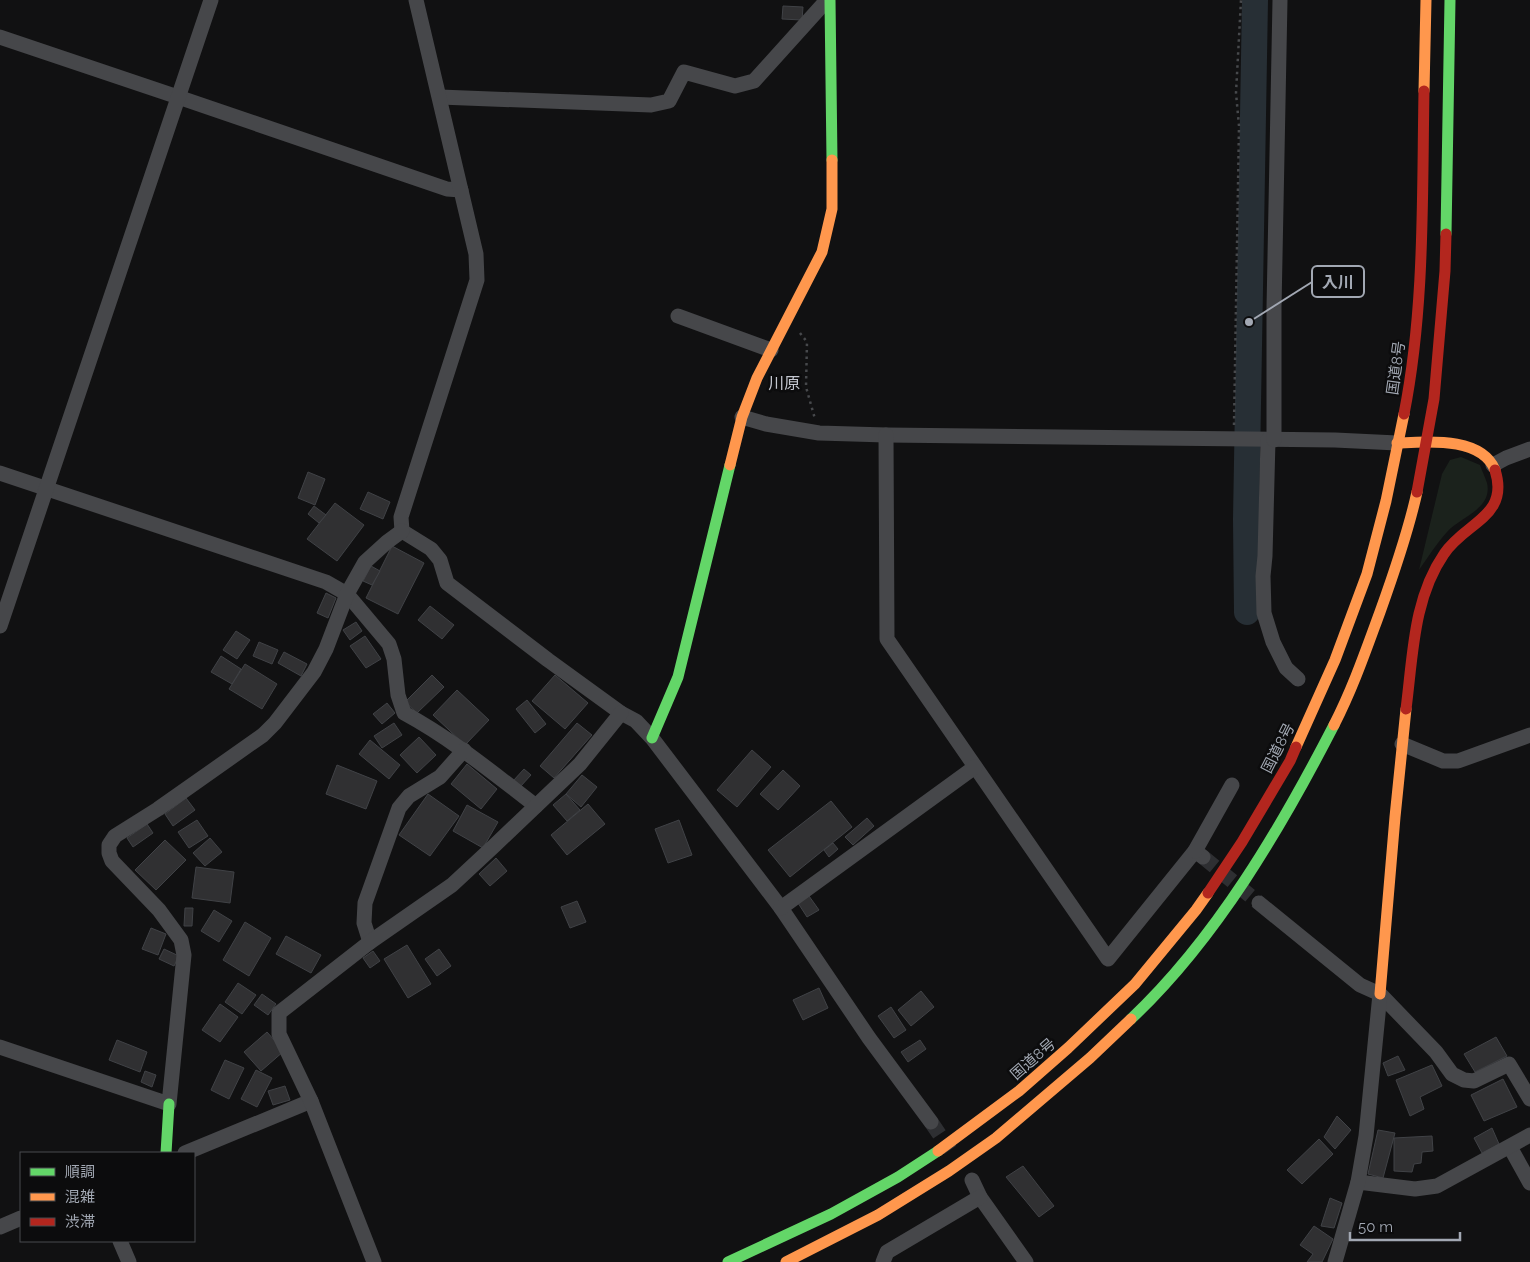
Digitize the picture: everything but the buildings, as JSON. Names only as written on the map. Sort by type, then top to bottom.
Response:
[{"type":"main road","points":[[652,738],[678,677],[742,417],[757,378],[822,252],[832,209],[830,0]]},
{"type":"main road","name":"国道8号","points":[[728,1262],[831,1214],[898,1177],[941,1149],[1019,1091],[1068,1048],[1135,984],[1196,910],[1242,842],[1290,761],[1335,660],[1367,574],[1386,501],[1413,364],[1420,277],[1426,0]]},
{"type":"main road","points":[[786,1262],[878,1215],[996,1138],[1075,1071],[1136,1015],[1185,961],[1228,905],[1264,851],[1306,780],[1359,671],[1393,576],[1413,509],[1427,442],[1434,399],[1445,271],[1450,0]]},
{"type":"main road","points":[[1380,994],[1402,744],[1418,618],[1427,581],[1452,543],[1491,511],[1497,499],[1499,483],[1493,465],[1480,451],[1447,442],[1398,443]]},
{"type":"main road","points":[[166,1152],[169,1104]]},
{"type":"street","points":[[0,626],[211,0]]},
{"type":"street","points":[[402,531],[401,517],[477,280],[476,254],[416,0]]},
{"type":"street","points":[[440,97],[651,105],[669,101],[684,72],[735,86],[754,81],[827,0]]},
{"type":"street","points":[[1280,0],[1271,440],[1263,576],[1264,613],[1273,642],[1286,668],[1298,679]]},
{"type":"street","points":[[0,37],[447,189],[461,190]]},
{"type":"street","points":[[678,316],[771,350]]},
{"type":"street","points":[[742,417],[766,424],[819,433],[1335,440],[1398,443]]},
{"type":"street","points":[[886,435],[887,639],[1108,959],[1199,854],[1232,785]]},
{"type":"street","points":[[1493,465],[1530,449]]},
{"type":"street","points":[[0,473],[326,582],[347,594],[389,644],[394,659],[398,696],[404,713],[432,728],[464,750],[536,806]]},
{"type":"street","points":[[0,1048],[169,1104],[184,955],[181,940],[159,910],[112,861],[109,845],[115,836],[158,809],[263,735],[275,723],[314,672],[326,649],[347,594],[365,562],[402,531]]},
{"type":"street","points":[[402,531],[431,549],[440,560],[448,583],[548,660],[621,713],[636,720],[652,738],[781,908],[870,1038],[931,1122]]},
{"type":"street","points":[[374,1262],[311,1101],[279,1034],[279,1013],[370,942],[452,885],[580,764],[621,713]]},
{"type":"street","points":[[1402,744],[1443,761],[1458,761],[1530,735]]},
{"type":"street","points":[[370,942],[364,924],[365,903],[399,808],[409,796],[440,777],[464,750]]},
{"type":"street","points":[[781,908],[975,767]]},
{"type":"street","points":[[1258,904],[1360,985],[1380,994],[1436,1052],[1452,1074],[1464,1080],[1474,1081],[1508,1064],[1530,1099]]},
{"type":"street","points":[[1335,1262],[1358,1182],[1366,1136],[1380,994]]},
{"type":"street","points":[[186,1152],[311,1101]]},
{"type":"street","points":[[1358,1182],[1415,1189],[1437,1186],[1530,1135]]},
{"type":"street","points":[[1510,1147],[1530,1183]]},
{"type":"street","points":[[972,1180],[980,1197],[1026,1262]]},
{"type":"street","points":[[883,1262],[887,1252],[980,1197]]},
{"type":"street","points":[[0,1227],[20,1218]]},
{"type":"street","points":[[120,1242],[129,1262]]},
{"type":"path","points":[[1234,439],[1240,126],[1236,93],[1240,0]]},
{"type":"path","points":[[787,319],[807,342],[806,387],[819,433]]},
{"type":"shaded area","points":[[1461,457],[1480,465],[1487,483],[1488,492],[1485,500],[1474,512],[1447,532],[1419,570],[1442,474],[1450,460]]},
{"type":"waterway","points":[[1247,612],[1246,519],[1255,0]]},
{"type":"tunnel","points":[[1203,857],[1259,903]]},
{"type":"tunnel","points":[[931,1122],[950,1150]]},
{"type":"traffic: fast","points":[[830,0],[832,160]]},
{"type":"traffic: fast","points":[[1446,234],[1450,0]]},
{"type":"traffic: fast","points":[[652,738],[678,677],[730,465]]},
{"type":"traffic: fast","points":[[1131,1019],[1162,988],[1219,918],[1269,842],[1334,725]]},
{"type":"traffic: fast","points":[[166,1152],[169,1104]]},
{"type":"traffic: fast","points":[[728,1262],[831,1214],[898,1177],[938,1151]]},
{"type":"traffic: slow","points":[[1424,91],[1426,0]]},
{"type":"traffic: slow","points":[[730,465],[742,417],[757,378],[822,252],[832,209],[832,160]]},
{"type":"traffic: slow","points":[[1296,747],[1335,660],[1367,574],[1386,501],[1404,414]]},
{"type":"traffic: slow","points":[[1397,443],[1437,442],[1465,446],[1478,451],[1488,459],[1495,470]]},
{"type":"traffic: slow","points":[[1334,725],[1353,683],[1385,597],[1405,538],[1417,492]]},
{"type":"traffic: slow","points":[[1380,994],[1406,709]]},
{"type":"traffic: slow","points":[[938,1151],[1019,1091],[1068,1048],[1135,984],[1208,893]]},
{"type":"traffic: slow","points":[[786,1262],[878,1215],[949,1171],[996,1138],[1090,1058],[1131,1019]]},
{"type":"traffic: jam","points":[[1404,414],[1416,334],[1419,293],[1424,91]]},
{"type":"traffic: jam","points":[[1417,492],[1434,399],[1445,271],[1446,234]]},
{"type":"traffic: jam","points":[[1406,709],[1416,628],[1426,590],[1444,554],[1453,543],[1491,509],[1496,498],[1498,486],[1495,470]]},
{"type":"traffic: jam","points":[[1208,893],[1242,842],[1290,761],[1296,747]]},
{"type":"place","name":"入川","points":[[1249,322]]},
{"type":"district","name":"川原","points":[[784,383]]}]
